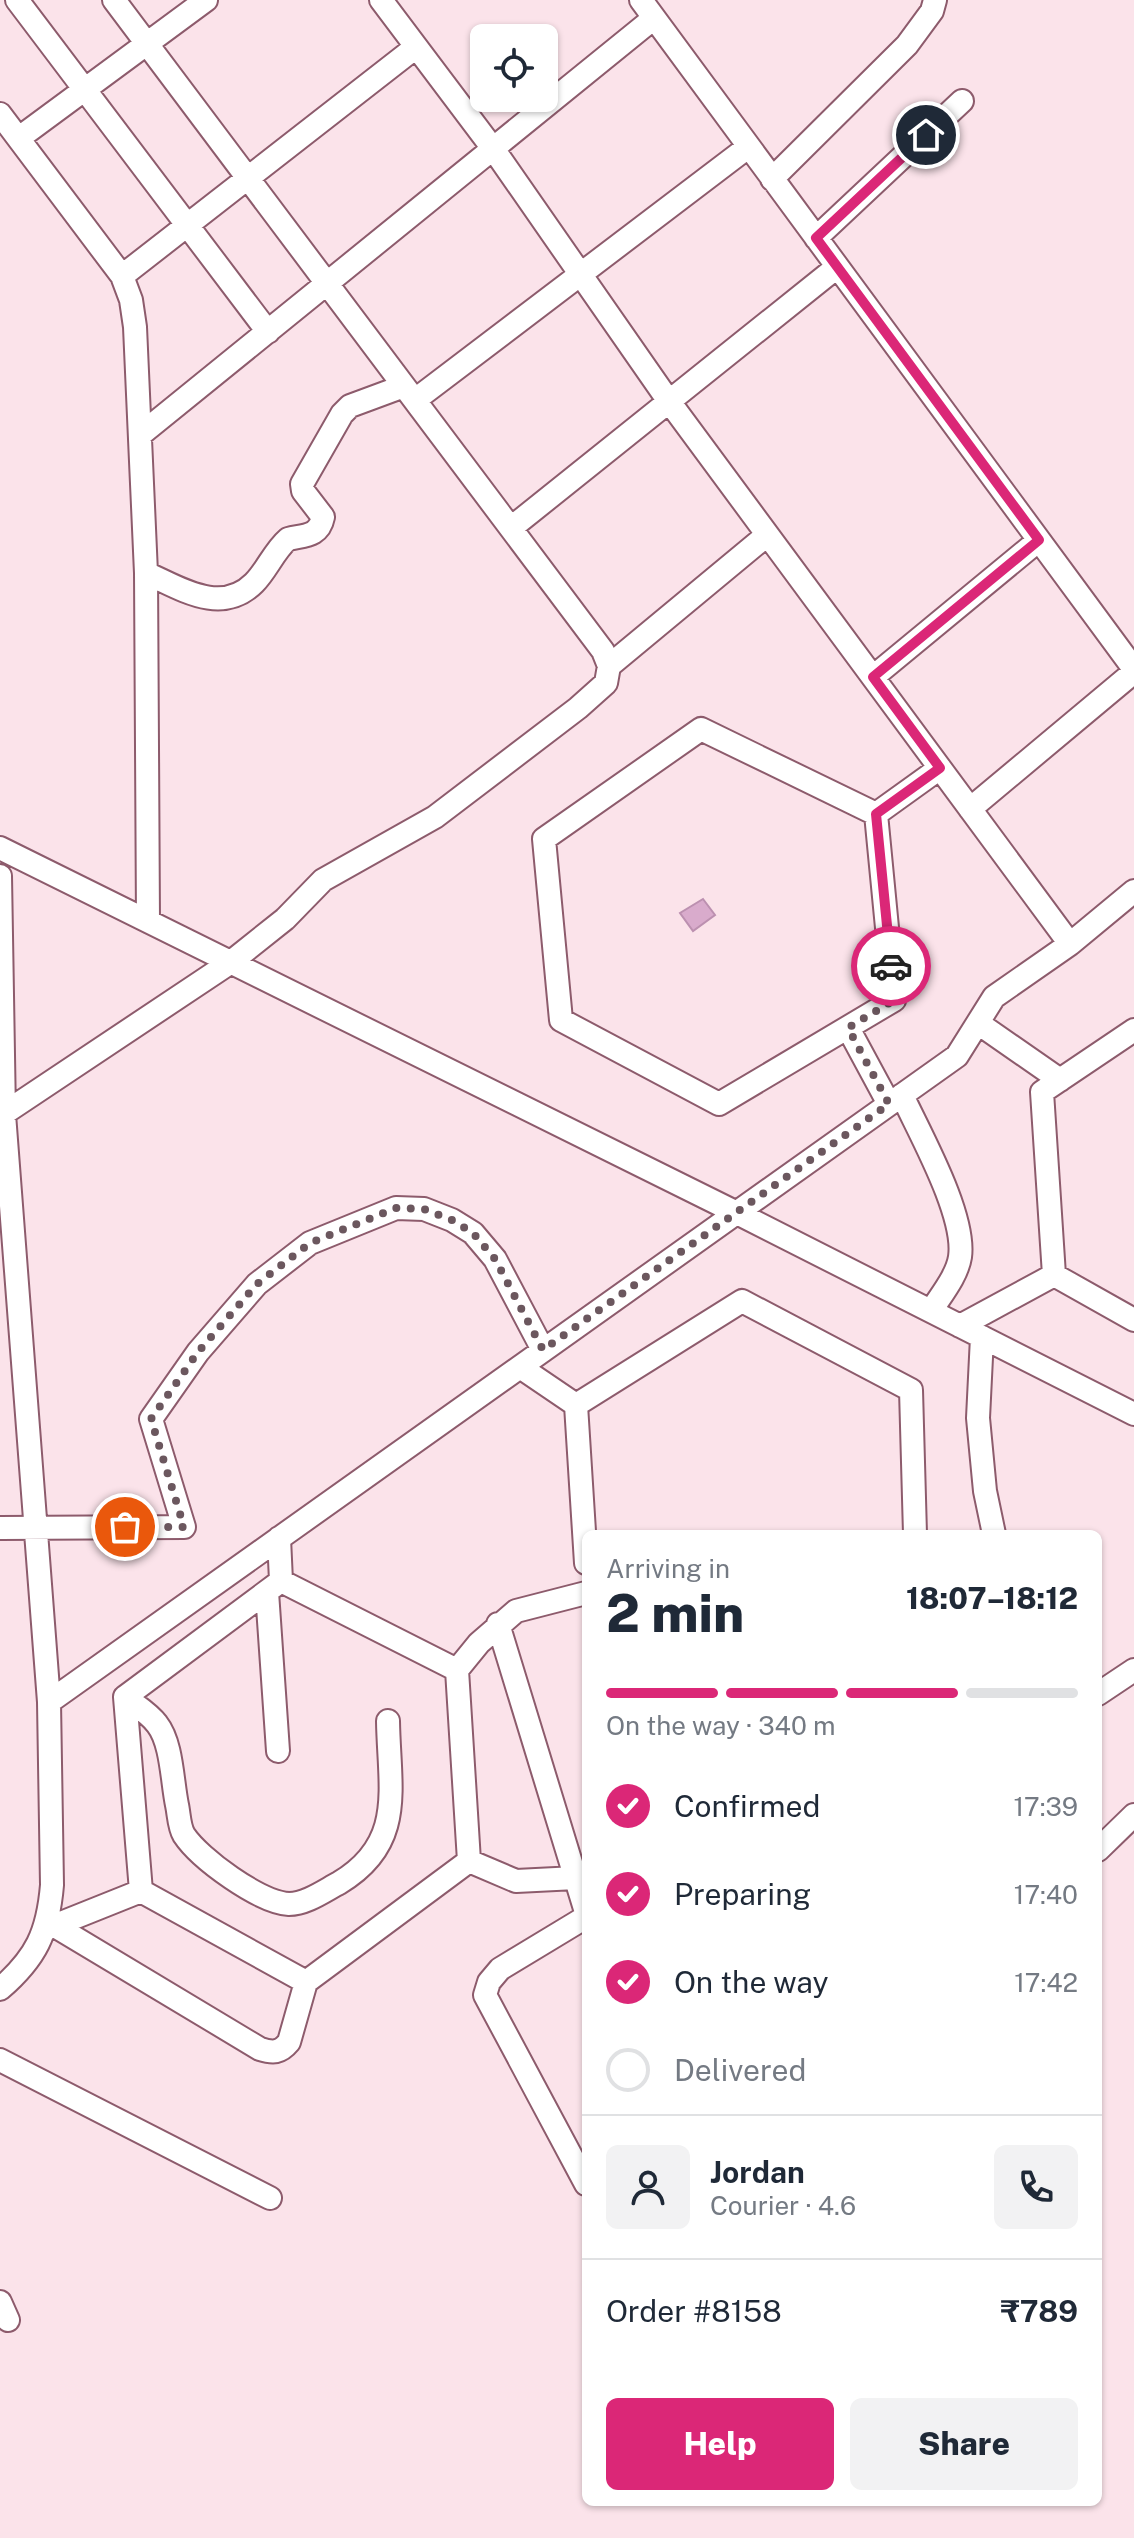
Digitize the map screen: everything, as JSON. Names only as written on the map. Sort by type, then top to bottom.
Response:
[{"type":"street","points":[[17,0],[268,332]]},
{"type":"street","points":[[2,1115],[231,962],[285,919],[323,880],[435,817],[578,708],[606,683],[609,666],[603,651],[114,0]]},
{"type":"street","points":[[19,138],[206,0]]},
{"type":"street","points":[[381,0],[494,150],[668,400],[1070,944]]},
{"type":"street","points":[[772,179],[907,45],[932,11],[935,0]]},
{"type":"street","points":[[140,435],[494,150],[647,9],[1134,671],[970,809]]},
{"type":"street","points":[[122,276],[416,47]]},
{"type":"street","points":[[816,238],[962,101]]},
{"type":"street","points":[[0,114],[122,276],[131,300],[135,327],[146,573],[148,921]]},
{"type":"street","points":[[146,573],[199,597],[217,600],[242,593],[255,582],[288,539],[317,532],[323,517],[303,491],[302,484],[342,414],[350,406],[410,393],[581,273],[748,147]]},
{"type":"street","points":[[511,528],[837,267]]},
{"type":"street","points":[[609,666],[767,535]]},
{"type":"street","points":[[873,677],[1039,540]]},
{"type":"street","points":[[701,729],[876,814],[894,1000],[719,1104],[561,1020],[544,839],[701,729]]},
{"type":"street","points":[[876,814],[940,768]]},
{"type":"street","points":[[0,848],[737,1213],[1134,1414]]},
{"type":"street","points":[[0,876],[2,1115],[49,1702],[52,1885],[50,1928],[29,1960],[0,1989]]},
{"type":"street","points":[[49,1702],[957,1056],[994,997],[1070,944],[1134,891]]},
{"type":"street","points":[[978,1023],[1060,1080]]},
{"type":"street","points":[[848,1028],[896,1100],[949,1201],[960,1236],[960,1259],[931,1311]]},
{"type":"street","points":[[1054,1275],[1042,1092],[1134,1030]]},
{"type":"street","points":[[0,1528],[184,1527],[151,1419],[198,1352],[257,1284],[310,1243],[396,1208],[424,1209],[452,1220],[473,1233],[495,1259],[543,1350]]},
{"type":"street","points":[[1054,1275],[1134,1320]]},
{"type":"street","points":[[960,1326],[1054,1275]]},
{"type":"street","points":[[576,1405],[742,1301],[911,1390],[915,1530]]},
{"type":"street","points":[[982,1337],[978,1418],[985,1491],[993,1530]]},
{"type":"street","points":[[520,1367],[576,1405]]},
{"type":"street","points":[[576,1405],[584,1530]]},
{"type":"street","points":[[278,1751],[274,1587],[279,1538]]},
{"type":"street","points":[[274,1587],[457,1670]]},
{"type":"street","points":[[125,1697],[274,1587]]},
{"type":"street","points":[[469,1861],[457,1670],[498,1624],[516,1611],[582,1594]]},
{"type":"street","points":[[498,1624],[582,1900]]},
{"type":"street","points":[[1102,1691],[1134,1670]]},
{"type":"street","points":[[125,1697],[156,1721],[165,1736],[183,1833],[231,1876],[267,1899],[291,1904],[311,1898],[355,1873],[380,1846],[386,1833],[389,1811],[388,1721]]},
{"type":"street","points":[[125,1697],[141,1891]]},
{"type":"street","points":[[1102,1846],[1134,1815]]},
{"type":"street","points":[[50,1928],[260,2049],[271,2052],[283,2050],[289,2042],[306,1982],[469,1861]]},
{"type":"street","points":[[469,1861],[516,1881],[576,1878]]},
{"type":"street","points":[[50,1928],[141,1891]]},
{"type":"street","points":[[141,1891],[306,1982]]},
{"type":"street","points":[[582,1917],[500,1969],[489,1982],[485,1995],[582,2177]]},
{"type":"street","points":[[0,2060],[270,2198]]},
{"type":"building","points":[[703,899],[715,915],[693,931],[680,913]]},
{"type":"way so far","points":[[125,1527],[184,1527],[151,1419],[198,1352],[257,1284],[304,1247],[396,1208],[424,1209],[452,1220],[473,1233],[495,1259],[543,1350],[889,1104],[848,1028],[894,1000],[891,966]]},
{"type":"route","points":[[891,966],[876,814],[940,768],[873,677],[1039,540],[816,238],[926,135]]}]
